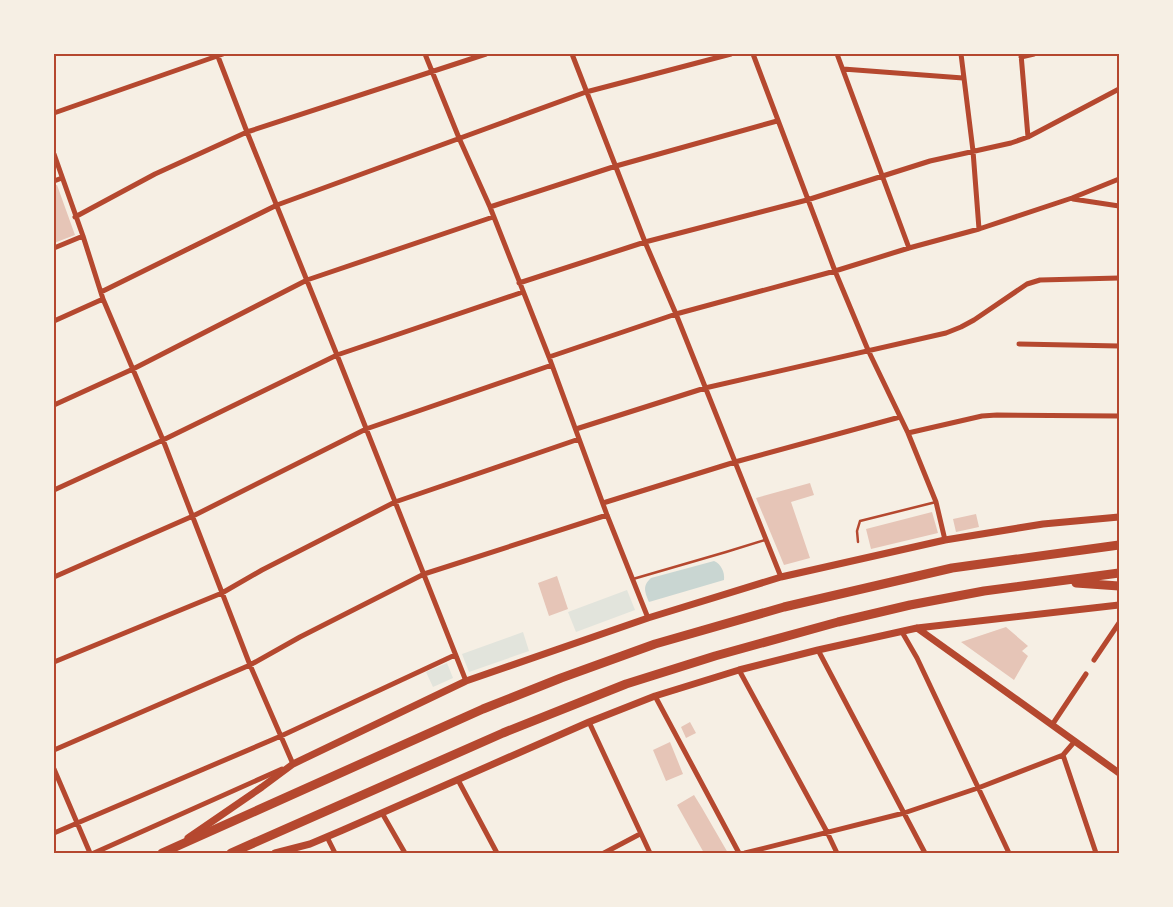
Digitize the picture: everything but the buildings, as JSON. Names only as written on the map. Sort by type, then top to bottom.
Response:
[{"type":"highway","points":[[162,853],[483,709],[655,644],[784,607],[952,568],[1119,545]]},
{"type":"highway","points":[[231,853],[485,740],[626,684],[715,656],[910,605],[984,591],[1119,573]]},
{"type":"highway","points":[[1058,582],[1119,586]]},
{"type":"street","points":[[54,113],[219,54],[247,132],[466,681]]},
{"type":"street","points":[[425,54],[459,138],[490,207],[648,618]]},
{"type":"street","points":[[75,217],[155,174],[247,132],[486,54]]},
{"type":"street","points":[[572,54],[645,242],[676,314],[781,577]]},
{"type":"street","points":[[101,292],[277,205],[586,92],[731,54]]},
{"type":"street","points":[[752,54],[835,271],[868,350],[908,433],[936,502],[945,540]]},
{"type":"street","points":[[837,54],[909,248]]},
{"type":"street","points":[[961,54],[973,151],[979,229]]},
{"type":"street","points":[[1028,137],[1021,55],[1034,54]]},
{"type":"street","points":[[843,69],[963,78]]},
{"type":"street","points":[[519,282],[645,242],[808,200],[930,161],[1011,143],[1028,137],[1119,89]]},
{"type":"street","points":[[490,207],[616,166],[777,121]]},
{"type":"street","points":[[54,154],[103,299],[163,440],[250,665],[293,764]]},
{"type":"street","points":[[54,181],[62,178]]},
{"type":"street","points":[[549,357],[676,314],[835,271],[979,229],[1072,198],[1119,179]]},
{"type":"street","points":[[1072,198],[1119,206]]},
{"type":"street","points":[[54,404],[133,369],[307,280],[493,217]]},
{"type":"street","points":[[54,248],[82,236]]},
{"type":"street","points":[[576,429],[705,388],[946,332],[961,327],[1027,284],[1040,280],[1119,278]]},
{"type":"street","points":[[54,490],[163,440],[337,355],[522,292]]},
{"type":"street","points":[[54,321],[103,299]]},
{"type":"street","points":[[1020,344],[1119,346]]},
{"type":"street","points":[[54,577],[193,516],[366,429],[552,366]]},
{"type":"street","points":[[908,433],[982,416],[1119,416]]},
{"type":"street","points":[[603,503],[735,462],[900,417]]},
{"type":"street","points":[[54,662],[222,593],[262,570],[396,502],[580,439]]},
{"type":"street","points":[[54,750],[250,665],[300,637],[424,574],[607,515]]},
{"type":"street","points":[[94,853],[293,764],[466,681],[648,618],[781,577],[945,540],[1042,524],[1119,516]]},
{"type":"street","points":[[289,853],[589,722],[655,696],[739,670],[917,628],[1119,605]]},
{"type":"street","points":[[1094,660],[1119,623]]},
{"type":"street","points":[[917,628],[1119,773]]},
{"type":"street","points":[[902,632],[917,658],[1009,853]]},
{"type":"street","points":[[818,650],[925,853]]},
{"type":"street","points":[[54,833],[281,736],[456,654]]},
{"type":"street","points":[[739,670],[837,853]]},
{"type":"street","points":[[1052,725],[1086,674]]},
{"type":"street","points":[[655,696],[739,853]]},
{"type":"street","points":[[589,722],[650,853]]},
{"type":"street","points":[[745,853],[904,813],[978,788],[1063,755],[1074,741]]},
{"type":"street","points":[[1063,755],[1096,853]]},
{"type":"street","points":[[173,848],[293,764]]},
{"type":"street","points":[[54,768],[90,853]]},
{"type":"street","points":[[458,780],[497,853]]},
{"type":"street","points":[[382,813],[405,853]]},
{"type":"street","points":[[604,853],[640,834]]},
{"type":"street","points":[[327,837],[335,853]]},
{"type":"street","points":[[275,853],[310,844]]},
{"type":"lane","points":[[858,542],[857,531],[860,522],[936,502]]},
{"type":"lane","points":[[632,579],[766,540]]},
{"type":"shaded area","points":[[714,561],[722,569],[724,580],[649,602],[645,589],[646,584],[651,578]]},
{"type":"shaded area","points":[[627,590],[635,610],[576,632],[568,612]]},
{"type":"shaded area","points":[[523,632],[529,651],[469,672],[462,654]]},
{"type":"shaded area","points":[[447,663],[453,678],[433,687],[426,672]]}]
